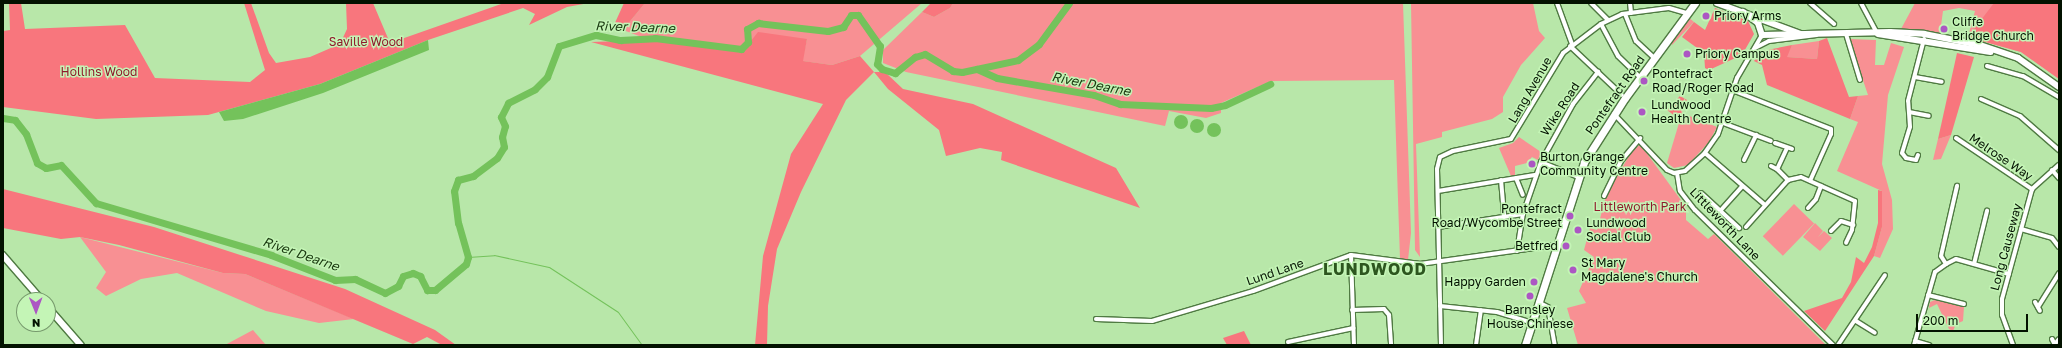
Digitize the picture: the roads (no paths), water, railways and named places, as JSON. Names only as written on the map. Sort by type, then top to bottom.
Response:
[{"type":"highway","name":"Pontefract Road","points":[[1525,345],[1578,177],[1592,147],[1640,77],[1686,13],[1695,3]]},
{"type":"main road","points":[[1716,3],[1803,34]]},
{"type":"main road","points":[[1742,12],[1758,23],[1762,35],[1878,34],[1924,37],[2018,58],[2059,87]]},
{"type":"street","points":[[1557,3],[1571,45],[1622,96]]},
{"type":"street","points":[[1591,3],[1608,20]]},
{"type":"street","points":[[1630,3],[1631,12]]},
{"type":"street","points":[[1810,3],[1834,24]]},
{"type":"street","points":[[1861,3],[1878,34]]},
{"type":"street","name":"Lang Avenue","points":[[1441,345],[1437,169],[1440,157],[1453,151],[1511,139],[1571,45],[1601,24],[1631,12],[1674,7],[1686,13]]},
{"type":"street","points":[[1625,14],[1636,42],[1654,58]]},
{"type":"street","points":[[1601,24],[1618,56],[1640,77]]},
{"type":"street","points":[[1749,55],[1764,42],[1808,38],[1820,34]]},
{"type":"street","points":[[1846,34],[1860,80]]},
{"type":"street","points":[[1614,114],[1640,138],[1665,168],[1677,173],[1689,169],[1705,153],[1723,123],[1732,90],[1749,55],[1762,35]]},
{"type":"street","points":[[1918,155],[1916,160],[1903,156],[1909,132],[1908,101],[1924,37]]},
{"type":"street","points":[[1987,66],[1993,65],[2028,79],[2059,97]]},
{"type":"street","name":"Wike Road","points":[[1517,251],[1523,214],[1541,162],[1573,104],[1598,72]]},
{"type":"street","points":[[1915,77],[1942,82]]},
{"type":"street","points":[[1732,90],[1830,129],[1831,134],[1810,181]]},
{"type":"street","points":[[1981,100],[2020,116],[2059,150]]},
{"type":"street","points":[[1909,112],[1929,116]]},
{"type":"street","points":[[1723,123],[1789,148],[1777,169]]},
{"type":"street","points":[[1744,160],[1756,135]]},
{"type":"street","name":"Melrose Way","points":[[1962,136],[1958,140],[2032,189]]},
{"type":"street","points":[[1604,196],[1621,161],[1640,138]]},
{"type":"street","points":[[1705,153],[1765,205]]},
{"type":"street","points":[[1541,162],[1578,177]]},
{"type":"street","name":"Long Causeway","points":[[2013,345],[2001,310],[2009,274],[2032,189],[2059,165]]},
{"type":"street","points":[[1771,166],[1777,169],[1788,180]]},
{"type":"street","points":[[2052,170],[2059,178]]},
{"type":"street","name":"Littleworth Lane","points":[[1677,173],[1680,191],[1695,210],[1833,345]]},
{"type":"street","points":[[1438,191],[1536,174]]},
{"type":"street","points":[[1746,227],[1788,180],[1798,177],[1854,200],[1853,225],[1846,243]]},
{"type":"street","points":[[1516,178],[1522,195]]},
{"type":"street","points":[[1501,180],[1504,217]]},
{"type":"street","points":[[1721,210],[1742,186]]},
{"type":"street","points":[[1808,208],[1813,202],[1821,186]]},
{"type":"street","points":[[1946,264],[1941,256],[1957,186]]},
{"type":"street","name":"Littleworth Lane","points":[[1701,193],[1739,228]]},
{"type":"street","points":[[1808,201],[1813,202]]},
{"type":"street","points":[[1974,264],[1987,211]]},
{"type":"street","points":[[1438,227],[1523,214]]},
{"type":"street","points":[[1831,231],[1841,221],[1853,225]]},
{"type":"street","points":[[2021,229],[2052,238],[2059,247]]},
{"type":"street","name":"Lund Lane","points":[[1096,319],[1152,321],[1253,291],[1351,255],[1406,263],[1440,263],[1556,245]]},
{"type":"street","points":[[3,255],[35,292]]},
{"type":"street","points":[[1351,255],[1354,345]]},
{"type":"street","points":[[1929,345],[1915,343],[1936,272],[1946,264],[1956,259],[2009,274]]},
{"type":"street","points":[[2035,302],[2039,309],[2059,273]]},
{"type":"street","points":[[1838,345],[1856,321],[1885,275]]},
{"type":"street","points":[[1928,295],[1964,304]]},
{"type":"street","points":[[1538,302],[1548,307],[1555,345]]},
{"type":"street","points":[[1440,306],[1481,310],[1532,323]]},
{"type":"street","points":[[1352,310],[1384,309],[1389,315],[1390,345]]},
{"type":"street","points":[[1476,345],[1481,310]]},
{"type":"street","points":[[56,316],[81,345]]},
{"type":"street","points":[[1856,321],[1875,333]]},
{"type":"street","points":[[1288,342],[1354,328]]},
{"type":"street","points":[[2052,339],[2055,345],[2059,339]]},
{"type":"waterway","name":"River Dearne","points":[[3,118],[15,120],[26,134],[37,163],[46,168],[61,165],[96,203],[271,255],[335,280],[355,279],[385,293],[398,286],[403,276],[413,273],[420,276],[427,290],[435,290],[466,264],[468,257],[458,223],[454,191],[458,180],[473,176],[497,158],[504,147],[502,137],[505,126],[501,117],[508,103],[535,89],[547,77],[559,46],[596,35],[620,40],[655,38],[741,49],[748,42],[747,29],[758,23],[828,31],[843,27],[851,15],[858,15],[880,46],[877,64],[882,69],[895,73],[915,57],[925,54],[953,71],[962,72],[1018,60],[1039,44],[1069,3]]},
{"type":"waterway","name":"River Dearne","points":[[977,69],[997,78],[1094,95],[1120,104],[1211,108],[1225,105],[1270,84]]},
{"type":"waterway","points":[[468,257],[494,255],[549,267],[618,312],[642,345]]},
{"type":"place","name":"Priory Arms","points":[[1706,16]]},
{"type":"place","name":"Cliffe Bridge Church","points":[[1944,29]]},
{"type":"place","name":"Priory Campus","points":[[1687,54]]},
{"type":"place","name":"Pontefract Road/Roger Road","points":[[1644,81]]},
{"type":"place","name":"Lundwood Health Centre","points":[[1642,112]]},
{"type":"place","name":"Burton Grange Community Centre","points":[[1532,164]]},
{"type":"place","name":"Pontefract Road/Wycombe Street","points":[[1570,216]]},
{"type":"place","name":"Lundwood Social Club","points":[[1578,230]]},
{"type":"place","name":"Betfred","points":[[1566,246]]},
{"type":"place","name":"St Mary Magdalene's Church","points":[[1573,270]]},
{"type":"place","name":"Happy Garden","points":[[1534,282]]},
{"type":"place","name":"Barnsley House Chinese","points":[[1530,296]]},
{"type":"district","name":"LUNDWOOD","points":[[1375,269]]},
{"type":"park label","name":"Saville Wood","points":[[366,42]]},
{"type":"park label","name":"Hollins Wood","points":[[99,72]]},
{"type":"park label","name":"Littleworth Park","points":[[1640,207]]}]
